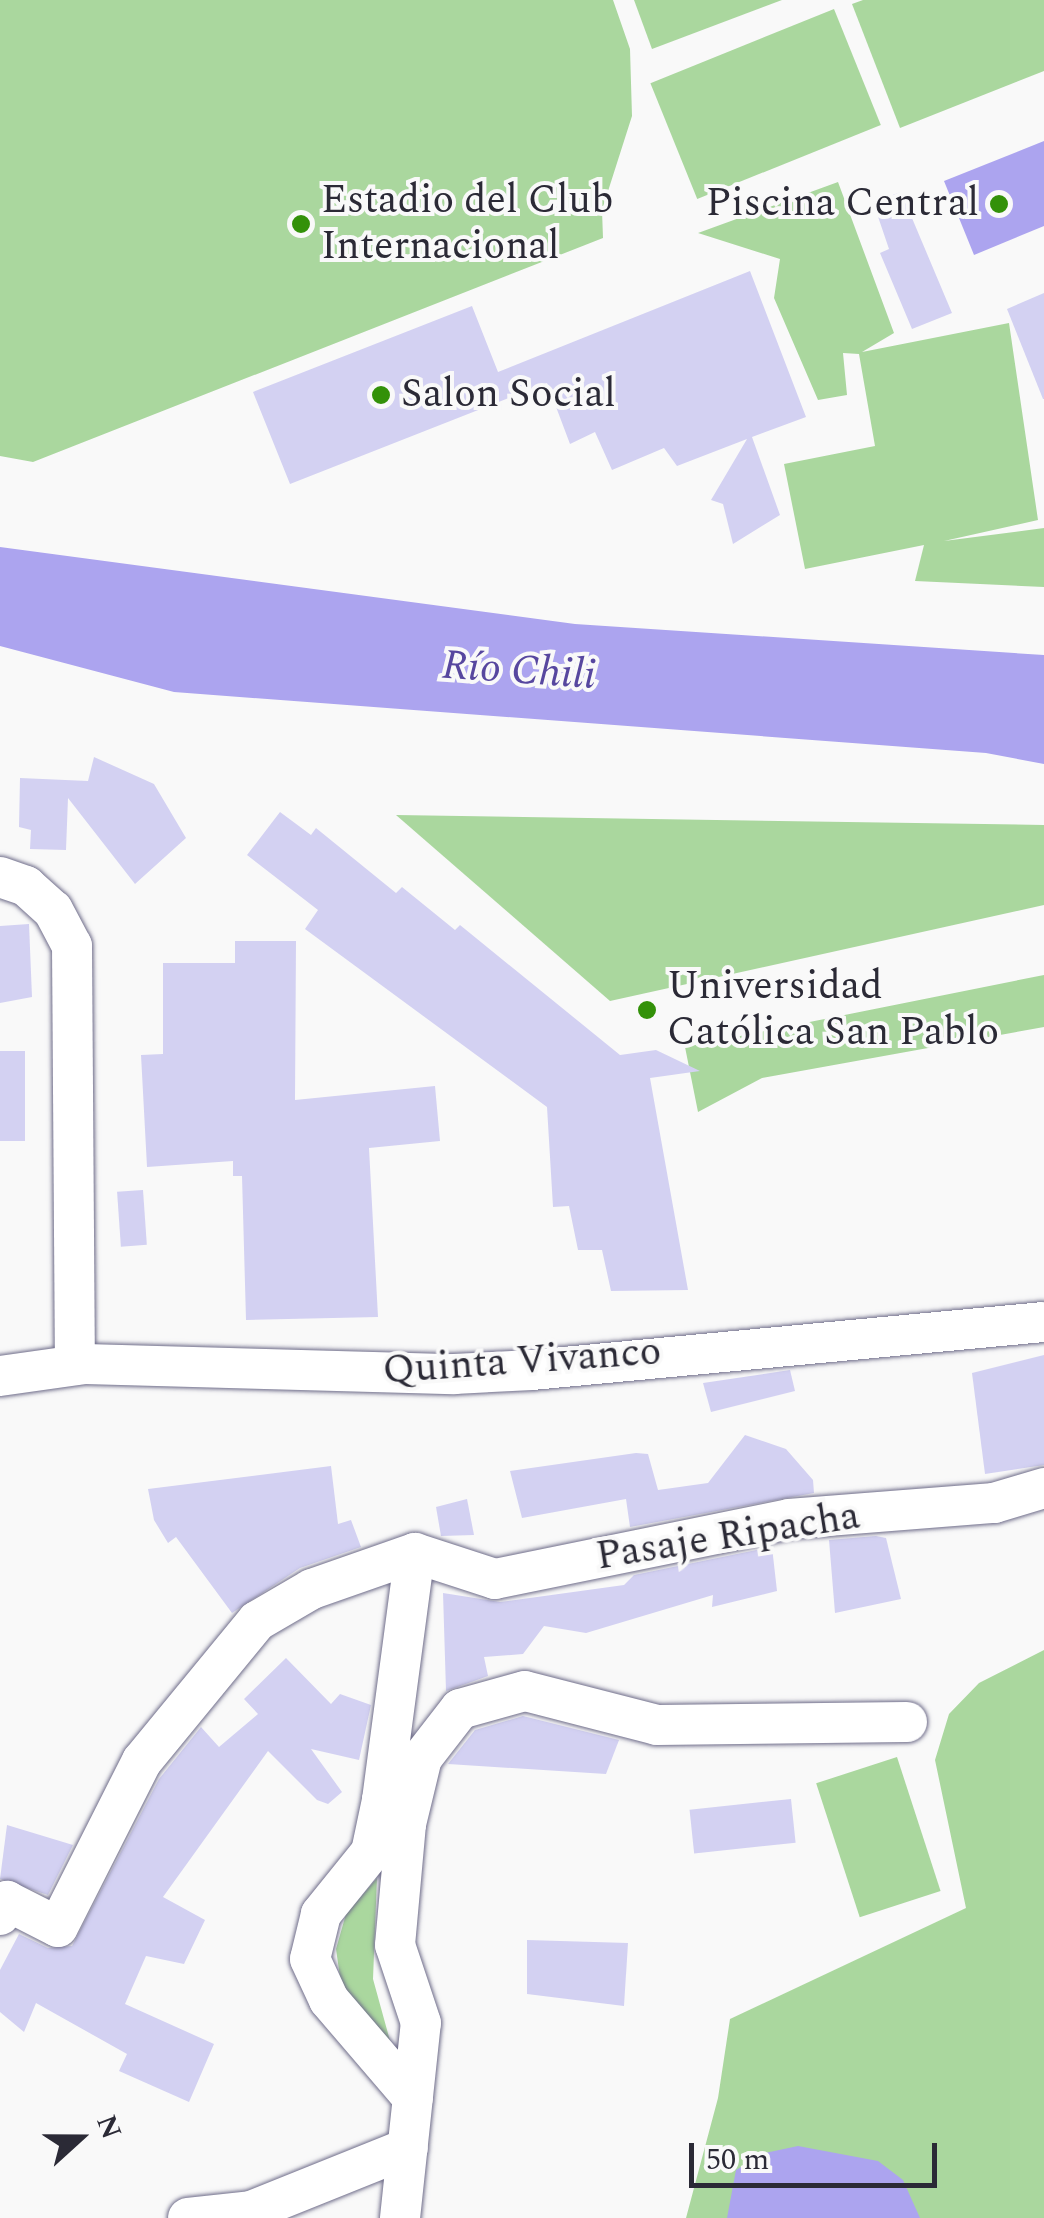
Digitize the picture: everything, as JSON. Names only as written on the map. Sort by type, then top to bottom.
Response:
[{"type":"street","points":[[0,877],[26,886],[53,910],[72,946],[75,1365]]},
{"type":"street","name":"Quinta Vivanco","points":[[0,1376],[75,1365],[454,1374],[1044,1322]]},
{"type":"street","name":"Pasaje Ripacha","points":[[415,1554],[495,1579],[789,1519],[994,1504],[1044,1488]]},
{"type":"street","points":[[0,1915],[7,1901],[58,1927],[142,1761],[256,1621],[312,1589],[415,1554],[393,1812],[395,1945],[421,2023],[400,2218]]},
{"type":"street","points":[[413,2098],[329,2000],[310,1958],[322,1914],[371,1852],[422,1758],[460,1708],[525,1691],[656,1726],[907,1722]]},
{"type":"street","points":[[188,2218],[251,2211],[408,2148]]},
{"type":"green space","name":"Estadio del Club Internacional","points":[[0,0],[613,0],[630,49],[632,116],[602,210],[603,238],[33,462],[0,456]]},
{"type":"green space","points":[[634,0],[782,0],[652,49]]},
{"type":"green space","points":[[863,0],[1044,0],[1044,71],[900,128],[852,4]]},
{"type":"green space","points":[[834,9],[881,125],[697,199],[650,83]]},
{"type":"green space","points":[[838,182],[894,333],[862,352],[1009,323],[1038,520],[944,541],[1044,528],[1044,587],[915,581],[924,545],[805,569],[784,464],[875,446],[859,354],[843,353],[847,395],[818,400],[774,298],[780,259],[698,233]]},
{"type":"green space","points":[[396,815],[1044,825],[1044,905],[610,1001]]},
{"type":"green space","points":[[1044,975],[1044,1027],[762,1078],[698,1112],[685,1047]]},
{"type":"green space","points":[[1044,1650],[1044,2218],[686,2218],[718,2098],[730,2019],[966,1908],[935,1760],[949,1714],[979,1683]]},
{"type":"green space","points":[[897,1757],[941,1891],[860,1917],[816,1783]]},
{"type":"green space","points":[[377,1878],[373,1979],[392,2048],[342,1991],[336,1949],[346,1914]]},
{"type":"water","name":"Piscina Central","points":[[1044,141],[1044,226],[974,255],[944,181]]},
{"type":"water","name":"Río Chili","points":[[0,547],[575,624],[1044,655],[1044,764],[986,753],[174,692],[0,646]]},
{"type":"water","points":[[798,2146],[878,2161],[903,2180],[920,2218],[727,2218],[736,2170],[765,2153]]},
{"type":"building","points":[[901,192],[952,313],[912,329],[880,253],[889,249],[873,202]]},
{"type":"building","points":[[750,271],[806,417],[752,437],[780,515],[733,544],[723,504],[711,500],[747,439],[677,466],[664,448],[612,470],[595,432],[570,444],[547,383],[290,484],[253,392],[472,306],[498,372]]},
{"type":"building","points":[[1044,293],[1044,399],[1043,399],[1007,309]]},
{"type":"building","points":[[94,757],[154,784],[186,838],[135,884],[68,798],[66,850],[30,849],[31,830],[19,827],[20,778],[88,781]]},
{"type":"building","name":"Universidad Católica San Pablo","points":[[280,812],[311,835],[316,828],[396,893],[402,887],[455,930],[460,925],[620,1055],[656,1050],[700,1071],[650,1078],[688,1290],[611,1291],[602,1250],[578,1250],[569,1206],[553,1207],[547,1107],[305,929],[318,910],[247,855]]},
{"type":"building","points":[[29,924],[32,997],[0,1003],[0,926]]},
{"type":"building","points":[[235,941],[296,941],[295,1100],[435,1086],[440,1141],[369,1148],[378,1317],[246,1320],[242,1176],[233,1176],[233,1161],[147,1167],[141,1055],[163,1054],[163,963],[235,963]]},
{"type":"building","points":[[0,1051],[25,1051],[25,1141],[0,1141]]},
{"type":"building","points":[[143,1190],[147,1245],[121,1247],[117,1192]]},
{"type":"building","points":[[1044,1355],[1044,1465],[985,1474],[972,1373]]},
{"type":"building","points":[[790,1370],[795,1391],[711,1412],[703,1383]]},
{"type":"building","points":[[745,1435],[786,1449],[813,1480],[814,1493],[630,1527],[626,1499],[522,1518],[510,1471],[636,1453],[648,1454],[658,1490],[708,1483]]},
{"type":"building","points":[[331,1466],[338,1524],[351,1520],[361,1547],[300,1568],[232,1613],[176,1537],[168,1543],[154,1520],[148,1489]]},
{"type":"building","points":[[467,1499],[474,1535],[441,1536],[436,1507]]},
{"type":"building","points":[[886,1538],[901,1599],[835,1613],[829,1540]]},
{"type":"building","points":[[772,1547],[777,1591],[712,1607],[713,1595],[586,1633],[544,1626],[523,1654],[484,1657],[488,1676],[446,1691],[443,1593],[500,1602],[624,1585],[634,1575]]},
{"type":"building","points":[[286,1658],[331,1704],[340,1694],[371,1705],[359,1760],[311,1749],[342,1792],[328,1804],[317,1800],[268,1751],[163,1897],[205,1920],[184,1964],[146,1956],[125,2004],[214,2044],[189,2102],[119,2071],[127,2054],[36,2003],[24,2032],[0,2012],[0,1970],[19,1934],[48,1948],[72,1946],[159,1779],[201,1727],[219,1747],[258,1714],[244,1699]]},
{"type":"building","points":[[523,1716],[619,1740],[606,1774],[448,1764],[475,1730]]},
{"type":"building","points":[[791,1799],[796,1843],[694,1853],[690,1810]]},
{"type":"building","points":[[7,1825],[73,1845],[48,1895],[0,1879]]},
{"type":"building","points":[[527,1940],[628,1943],[624,2006],[527,1994]]},
{"type":"place","name":"Piscina Central","points":[[999,204]]},
{"type":"place","name":"Estadio del Club Internacional","points":[[301,224]]},
{"type":"place","name":"Salon Social","points":[[381,395]]},
{"type":"place","name":"Universidad Católica San Pablo","points":[[647,1010]]}]
